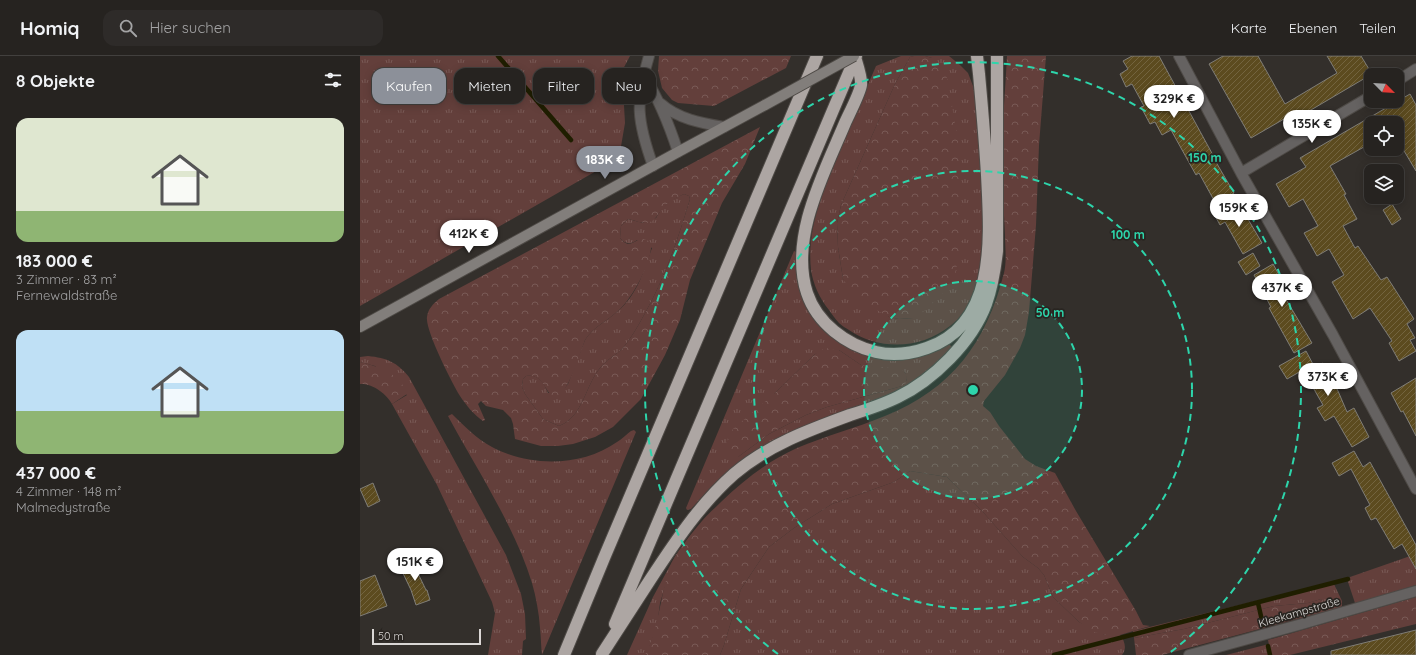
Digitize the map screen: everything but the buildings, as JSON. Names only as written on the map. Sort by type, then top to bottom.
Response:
[{"type":"highway","points":[[564,655],[817,56]]},
{"type":"highway","points":[[855,56],[861,84],[810,209],[803,245],[803,277],[812,304],[830,328],[854,345],[873,352],[893,355],[919,351],[936,345],[951,335],[964,323],[970,316],[979,298],[988,255],[988,197],[977,56]]},
{"type":"highway","points":[[602,655],[855,56]]},
{"type":"highway","points":[[602,655],[670,549],[714,494],[734,474],[750,461],[791,438],[880,405],[915,388],[952,357],[968,336],[985,306],[992,283],[997,256],[997,56]]},
{"type":"main road","points":[[360,327],[855,56]]},
{"type":"street","points":[[646,68],[649,56]]},
{"type":"street","points":[[1179,56],[1416,489]]},
{"type":"street","points":[[1404,76],[1416,69]]},
{"type":"street","points":[[656,93],[670,126],[678,152]]},
{"type":"street","points":[[1242,173],[1364,100]]},
{"type":"street","points":[[659,102],[668,110],[679,116],[704,124],[724,127]]},
{"type":"street","points":[[639,104],[640,119],[646,146],[653,166]]},
{"type":"street","name":"Kleekampstraße","points":[[1189,655],[1416,591]]},
{"type":"green space","points":[[360,56],[630,56],[624,68],[602,68],[602,104],[624,104],[625,123],[619,158],[360,306]]},
{"type":"green space","points":[[659,56],[791,56],[786,68],[714,106],[678,103],[672,100],[662,88],[658,71]]},
{"type":"green space","points":[[901,56],[914,56],[910,57],[895,84],[841,205],[837,223],[838,247],[843,279],[889,317],[899,319],[913,318],[932,58],[925,56],[949,56],[968,73],[973,86],[976,100],[981,154],[984,228],[981,271],[976,289],[969,304],[957,320],[939,334],[926,339],[913,343],[887,344],[861,337],[839,323],[817,291],[811,270],[810,254],[814,221],[824,190],[876,66]]},
{"type":"green space","points":[[925,56],[932,58],[943,68],[948,81],[960,154],[962,242],[954,278],[946,290],[924,311],[913,318],[899,319],[889,317],[861,301],[852,292],[843,279],[838,247],[837,223],[841,205],[895,84],[910,57]]},
{"type":"green space","points":[[1007,56],[1046,56],[1039,145],[1036,225],[1029,312],[1025,335],[1020,348],[1005,375],[984,401],[983,406],[990,412],[1025,459],[1036,466],[1055,473],[1143,625],[1150,626],[1120,635],[1105,635],[1094,632],[1079,622],[1053,597],[1044,575],[1038,568],[1023,557],[983,512],[947,477],[910,471],[894,482],[832,504],[794,528],[769,547],[741,589],[720,655],[645,655],[654,632],[672,562],[681,547],[721,502],[738,486],[786,453],[885,416],[909,405],[929,392],[947,377],[963,361],[976,342],[987,321],[996,298],[1004,273],[1005,264],[1006,254],[1002,161]]},
{"type":"green space","points":[[760,127],[745,164],[722,203],[690,280],[680,320],[665,355],[641,399],[613,427],[595,437],[573,444],[541,446],[515,439],[511,418],[503,410],[486,406],[481,401],[478,404],[485,420],[483,421],[476,416],[470,410],[456,389],[430,333],[427,317],[428,312],[439,299]],"holes":[[[684,194],[689,196],[690,199],[676,244],[665,273],[652,301],[632,336],[623,348],[605,362],[600,368],[579,408],[567,422],[559,426],[543,419],[525,394],[522,387],[523,379],[526,376],[538,378],[554,396],[563,392],[567,386],[588,335],[600,324],[614,315],[624,305],[635,289],[649,260],[651,243],[642,239],[628,244],[624,242],[620,238],[621,226],[628,219],[648,223],[654,220],[663,208],[670,202]]]},
{"type":"green space","points":[[684,194],[689,196],[690,199],[676,244],[652,301],[634,332],[623,348],[605,362],[600,368],[579,408],[567,422],[559,426],[543,419],[525,394],[522,387],[523,379],[526,376],[534,376],[545,385],[548,393],[564,389],[568,384],[588,335],[625,305],[643,274],[649,257],[652,248],[637,240],[632,243],[628,243],[624,242],[620,238],[621,226],[628,219],[643,223],[656,218],[662,208],[671,200]]},
{"type":"green space","points":[[794,251],[796,252],[796,271],[800,289],[807,307],[840,343],[917,357],[937,351],[949,344],[953,348],[939,363],[901,391],[740,464],[710,488],[691,509],[687,510],[686,508]],"holes":[[[839,350],[861,365],[905,372],[907,380],[902,386],[827,407],[806,415],[769,434],[738,457],[775,393],[815,354]]]},
{"type":"green space","points":[[825,348],[839,350],[861,365],[901,369],[905,372],[907,379],[906,383],[902,386],[827,407],[806,415],[769,434],[738,457],[730,455],[725,447],[733,429],[775,393],[815,354]]},
{"type":"green space","points":[[368,356],[381,358],[396,364],[409,377],[506,555],[521,594],[525,614],[526,639],[523,641],[522,655],[488,655],[495,613],[492,602],[437,485],[392,404],[407,395],[375,366],[360,362],[360,357]]},
{"type":"green space","points":[[360,362],[374,366],[394,376],[400,381],[407,394],[392,404],[390,400],[379,390],[369,385],[360,384]]},
{"type":"green space","points":[[452,414],[466,428],[486,444],[507,454],[539,461],[572,460],[588,456],[619,441],[631,431],[634,430],[636,432],[542,655],[540,622],[537,605],[525,562],[494,498],[448,416]]},
{"type":"green space","points":[[910,471],[947,477],[983,512],[1023,557],[1038,568],[1044,575],[1053,597],[1079,622],[1105,635],[1120,635],[1125,645],[1124,653],[1122,655],[720,655],[741,589],[769,547],[794,528],[832,504],[894,482]]},
{"type":"green space","points":[[1416,554],[1416,585],[1355,603],[1348,582],[1350,577]]},
{"type":"green space","points":[[673,560],[660,603],[657,626],[647,653],[645,655],[627,655],[653,597]]},
{"type":"green space","points":[[1333,582],[1342,601],[1342,606],[1339,608],[1328,611],[1325,609],[1321,599],[1308,603],[1274,606],[1184,629],[1134,638],[1133,631]]},
{"type":"green space","points":[[1416,597],[1416,624],[1290,655],[1271,655],[1268,640]]},
{"type":"green space","points":[[1321,599],[1325,609],[1328,611],[1162,655],[1136,655],[1134,638],[1184,629],[1274,606],[1308,603]]},
{"type":"green space","points":[[1269,644],[1271,655],[1226,655]]},
{"type":"waterway","points":[[498,56],[571,140]]},
{"type":"waterway","points":[[1054,655],[1348,579]]},
{"type":"waterway","points":[[1258,603],[1263,625]]},
{"type":"waterway","points":[[1268,646],[1270,655]]}]
